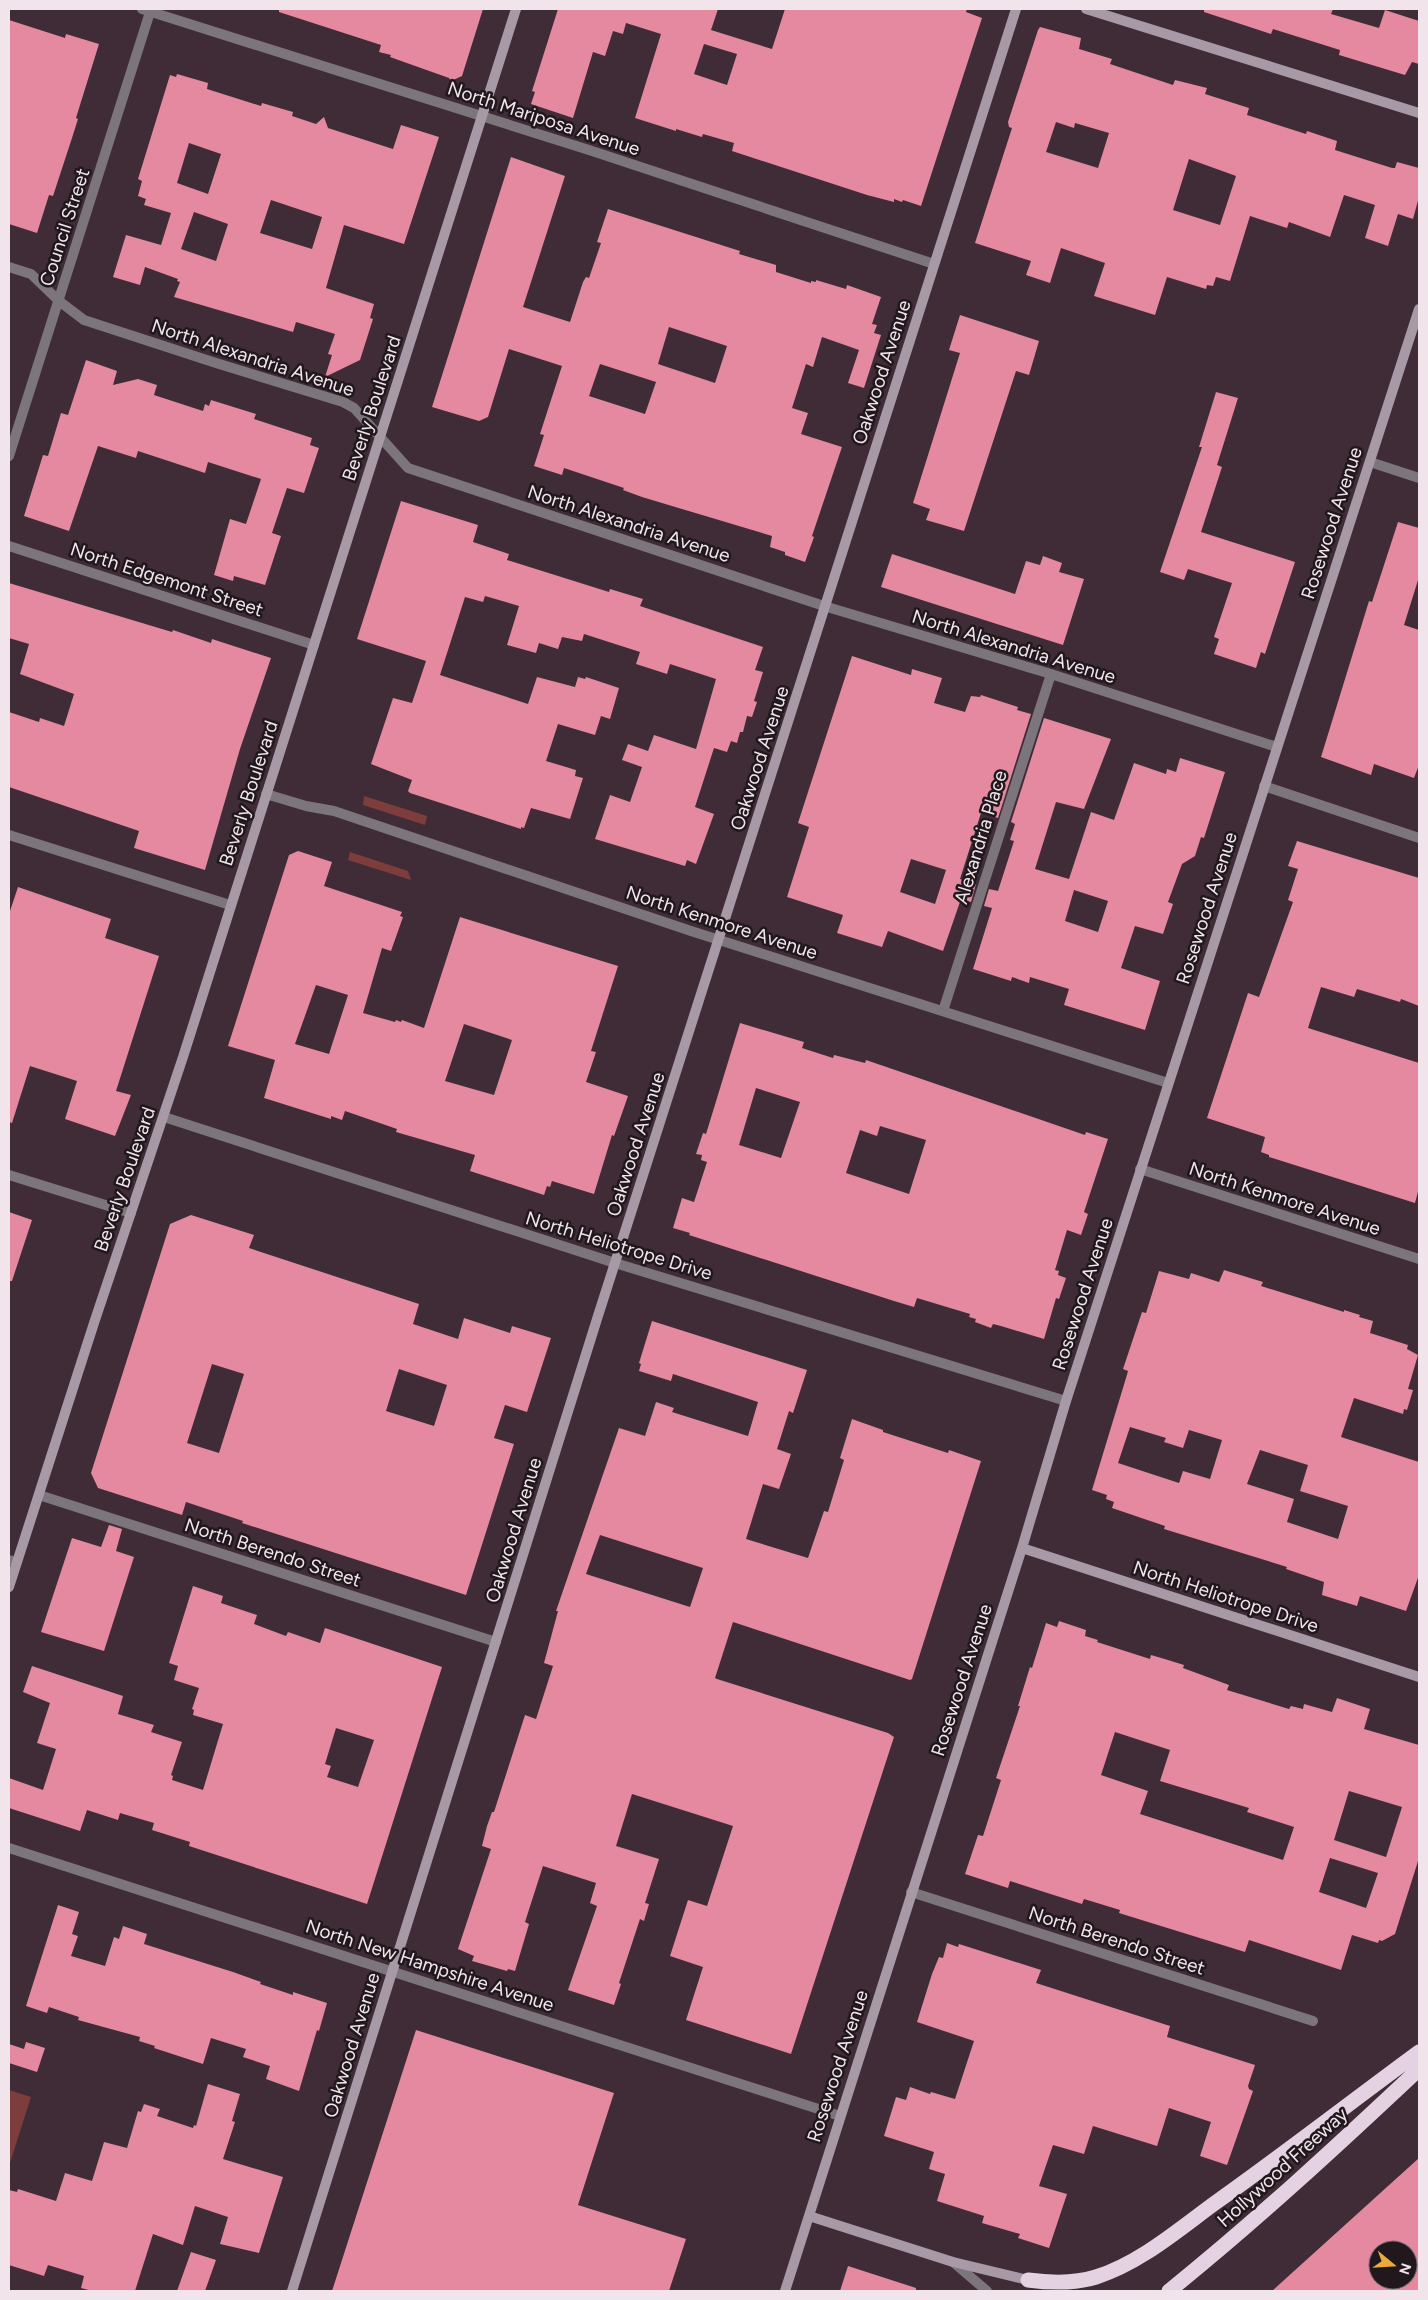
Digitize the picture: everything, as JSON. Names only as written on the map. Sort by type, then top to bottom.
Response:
[{"type":"highway","points":[[1033,2286],[1073,2282],[1095,2277],[1119,2268],[1141,2256],[1419,2052]]},
{"type":"highway","name":"Hollywood Freeway","points":[[1169,2291],[1260,2214],[1419,2069]]},
{"type":"street","name":"Beverly Boulevard","points":[[9,1587],[13,1561],[39,1495],[94,1323],[164,1116],[516,9]]},
{"type":"street","name":"Oakwood Avenue","points":[[292,2291],[615,1263],[720,940],[824,606],[1016,9]]},
{"type":"street","points":[[1086,9],[1419,113]]},
{"type":"street","name":"North Mariposa Avenue","points":[[148,10],[482,116],[934,264]]},
{"type":"street","name":"Council Street","points":[[9,456],[59,301],[148,10]]},
{"type":"street","name":"North Alexandria Avenue","points":[[9,267],[30,274],[59,301],[84,320],[343,402],[354,408],[408,468],[824,606],[1050,674],[1277,747]]},
{"type":"street","name":"Rosewood Avenue","points":[[786,2291],[911,1892],[1022,1548],[1066,1401],[1140,1169],[1419,309]]},
{"type":"street","points":[[1370,462],[1419,478]]},
{"type":"street","name":"North Edgemont Street","points":[[9,546],[314,644]]},
{"type":"street","name":"Alexandria Place","points":[[943,1011],[1050,674]]},
{"type":"street","points":[[1264,786],[1419,838]]},
{"type":"street","name":"North Kenmore Avenue","points":[[266,794],[306,806],[334,811],[720,940],[1168,1083]]},
{"type":"street","points":[[9,835],[230,905]]},
{"type":"street","name":"North Heliotrope Drive","points":[[164,1116],[615,1263],[1066,1401]]},
{"type":"street","name":"North Kenmore Avenue","points":[[1140,1169],[1419,1259]]},
{"type":"street","points":[[9,1175],[132,1213]]},
{"type":"street","name":"North Berendo Street","points":[[39,1495],[496,1642]]},
{"type":"street","name":"North Heliotrope Drive","points":[[1022,1548],[1419,1677]]},
{"type":"street","name":"North New Hampshire Avenue","points":[[9,1848],[840,2116]]},
{"type":"street","name":"North Berendo Street","points":[[911,1892],[1313,2021]]},
{"type":"street","points":[[809,2216],[1033,2286]]},
{"type":"street","points":[[953,2262],[987,2291]]},
{"type":"shaded area","points":[[364,796],[427,816],[425,825],[363,805]]},
{"type":"shaded area","points":[[350,852],[408,871],[411,880],[348,860]]},
{"type":"shaded area","points":[[9,2090],[31,2097],[9,2166]]},
{"type":"building","points":[[279,9],[483,9],[462,76],[451,81],[449,78],[379,52],[381,45],[279,12]]},
{"type":"building","points":[[558,9],[718,9],[711,30],[772,49],[785,9],[967,9],[966,12],[982,18],[921,206],[903,200],[902,202],[894,199],[894,202],[867,195],[732,151],[734,143],[703,134],[702,137],[676,129],[676,131],[635,118],[661,34],[626,23],[623,34],[613,31],[605,56],[593,52],[573,118],[531,104],[535,92],[532,91]],"holes":[[[704,44],[737,54],[727,85],[694,74]]]},
{"type":"building","points":[[1204,9],[1333,9],[1331,14],[1379,28],[1385,10],[1419,21],[1419,64],[1412,62],[1405,75],[1339,55],[1340,50],[1273,29],[1271,34],[1204,12]]},
{"type":"building","points":[[9,20],[65,38],[66,34],[99,44],[76,118],[78,119],[53,196],[49,195],[37,233],[9,224]]},
{"type":"building","points":[[1040,27],[1081,38],[1079,49],[1112,59],[1110,64],[1173,85],[1175,80],[1207,88],[1205,94],[1249,108],[1247,115],[1306,134],[1307,131],[1337,141],[1335,150],[1392,168],[1395,168],[1397,162],[1419,168],[1419,197],[1413,219],[1398,214],[1388,246],[1365,238],[1375,205],[1344,195],[1330,237],[1289,222],[1287,228],[1250,216],[1230,281],[1216,277],[1213,286],[1207,285],[1206,289],[1167,277],[1155,315],[1094,296],[1105,263],[1061,248],[1050,283],[1026,275],[1031,261],[975,243],[1012,128],[1009,127],[1008,122]],"holes":[[[1056,122],[1074,128],[1075,123],[1109,133],[1098,168],[1046,152]],[[1189,159],[1236,176],[1220,225],[1173,210]]]},
{"type":"building","points":[[177,74],[208,83],[207,89],[261,106],[262,103],[293,112],[292,116],[316,124],[324,117],[328,128],[393,149],[401,125],[439,137],[404,244],[344,225],[326,288],[374,304],[370,318],[373,319],[360,360],[325,377],[332,355],[328,354],[335,334],[296,322],[293,332],[174,297],[180,282],[177,281],[178,279],[145,267],[140,285],[113,277],[126,235],[161,245],[171,213],[144,205],[146,199],[138,196],[142,181],[138,179],[170,75],[176,77]],"holes":[[[189,143],[221,154],[208,194],[177,183]],[[271,200],[322,217],[312,249],[260,233]],[[194,212],[228,224],[216,261],[181,249]]]},
{"type":"building","points":[[511,157],[565,176],[523,307],[570,322],[583,282],[586,277],[589,278],[601,243],[597,242],[608,209],[740,251],[739,254],[776,265],[776,272],[811,283],[811,281],[816,282],[816,280],[846,289],[847,285],[881,297],[872,324],[877,325],[874,333],[881,335],[864,388],[848,383],[859,350],[822,337],[813,367],[806,364],[792,408],[808,413],[801,434],[842,447],[805,562],[770,547],[772,536],[642,497],[623,490],[624,488],[564,468],[562,475],[534,466],[544,435],[540,434],[562,366],[509,349],[488,417],[479,421],[432,407]],"holes":[[[669,327],[727,346],[715,383],[658,364]],[[600,364],[656,382],[645,414],[589,396]]]},
{"type":"building","points":[[960,315],[1039,341],[1029,375],[1016,371],[964,531],[926,520],[930,509],[913,503],[960,353],[949,350]]},
{"type":"building","points":[[86,360],[117,371],[113,385],[138,379],[157,385],[154,395],[203,411],[205,404],[209,406],[211,400],[256,414],[254,419],[312,438],[310,445],[319,448],[304,493],[287,488],[272,533],[281,536],[265,585],[234,576],[233,581],[214,575],[230,519],[246,524],[261,479],[208,462],[205,473],[138,451],[136,458],[98,446],[69,531],[24,516],[43,455],[48,456],[61,413],[68,415]]},
{"type":"building","points":[[1216,392],[1238,398],[1217,465],[1222,467],[1201,532],[1295,562],[1265,654],[1261,652],[1256,668],[1214,654],[1219,639],[1214,637],[1232,583],[1188,569],[1184,580],[1160,572],[1202,447],[1199,447]]},
{"type":"building","points":[[401,501],[478,525],[473,542],[509,554],[507,560],[609,592],[610,589],[643,599],[640,606],[763,647],[755,670],[763,672],[754,701],[757,702],[752,717],[747,716],[743,732],[740,732],[737,743],[731,741],[727,752],[714,748],[695,807],[714,814],[696,864],[687,860],[685,866],[595,839],[610,795],[630,802],[642,767],[622,760],[628,744],[648,751],[654,735],[696,749],[716,679],[670,664],[667,674],[636,664],[640,652],[584,634],[582,641],[562,637],[558,649],[539,643],[536,653],[507,645],[519,606],[485,596],[483,602],[465,597],[440,675],[528,704],[537,677],[575,687],[578,677],[585,679],[586,677],[619,688],[610,719],[601,716],[595,735],[558,724],[546,761],[576,770],[575,776],[583,778],[570,819],[531,808],[524,828],[521,827],[521,829],[410,793],[408,791],[412,780],[371,764],[393,698],[412,703],[426,661],[357,639]]},
{"type":"building","points":[[1398,522],[1419,528],[1419,577],[1404,625],[1419,630],[1419,765],[1414,778],[1374,764],[1371,775],[1321,757],[1369,601],[1372,602]]},
{"type":"building","points":[[892,554],[1015,594],[1026,561],[1040,565],[1043,556],[1062,563],[1059,572],[1084,579],[1063,645],[881,587]]},
{"type":"building","points":[[9,583],[172,632],[173,630],[211,643],[212,639],[271,658],[240,749],[205,870],[134,848],[139,831],[9,787],[9,712],[39,722],[40,718],[64,726],[74,694],[20,674],[29,644],[9,638]]},
{"type":"building","points":[[852,656],[911,675],[912,669],[942,678],[934,703],[965,712],[971,696],[980,697],[981,695],[1018,707],[1017,710],[1031,714],[998,818],[981,813],[960,879],[976,884],[971,902],[961,899],[943,951],[888,931],[882,947],[837,933],[843,915],[787,897],[809,827],[798,823]],"holes":[[[911,859],[946,870],[935,904],[900,892]]]},
{"type":"building","points":[[1044,718],[1111,739],[1084,809],[1056,802],[1035,869],[1069,879],[1091,812],[1114,820],[1134,763],[1166,774],[1167,769],[1176,772],[1180,758],[1225,772],[1204,838],[1201,837],[1195,856],[1182,864],[1168,902],[1173,904],[1163,934],[1135,926],[1121,968],[1160,981],[1145,1030],[1064,1005],[1069,989],[1030,977],[1029,983],[1012,977],[1011,981],[973,969],[992,908],[984,906],[989,889],[998,891],[1014,841],[1010,840],[1015,824],[1011,822]],"holes":[[[1074,890],[1108,901],[1098,932],[1065,921]]]},
{"type":"building","points":[[1297,841],[1419,878],[1419,1006],[1401,999],[1400,1002],[1357,989],[1354,997],[1321,987],[1308,1028],[1419,1063],[1419,1188],[1415,1203],[1269,1157],[1269,1155],[1261,1152],[1265,1137],[1207,1118],[1248,993],[1259,997],[1293,902],[1288,900],[1298,869],[1288,866]]},
{"type":"building","points":[[298,851],[332,862],[324,886],[402,912],[400,916],[403,917],[391,951],[382,948],[363,1013],[395,1022],[396,1020],[401,1022],[402,1020],[424,1028],[460,917],[618,966],[591,1051],[596,1052],[586,1082],[628,1096],[614,1136],[612,1135],[594,1194],[552,1181],[550,1187],[547,1186],[544,1195],[470,1171],[475,1155],[396,1132],[397,1129],[345,1111],[342,1120],[331,1116],[331,1119],[264,1098],[275,1060],[228,1046],[289,855]],"holes":[[[316,985],[348,995],[329,1054],[295,1044]],[[464,1024],[512,1040],[494,1095],[445,1081]]]},
{"type":"building","points":[[18,887],[111,919],[105,938],[159,956],[116,1091],[131,1095],[115,1136],[65,1119],[77,1081],[30,1066],[12,1123],[9,1122],[9,914]]},
{"type":"building","points":[[740,1023],[804,1042],[802,1048],[833,1058],[834,1055],[865,1063],[866,1060],[1085,1135],[1086,1132],[1108,1139],[1084,1212],[1088,1214],[1081,1235],[1067,1230],[1055,1270],[1059,1271],[1058,1275],[1066,1278],[1059,1299],[1056,1298],[1044,1339],[993,1324],[991,1328],[975,1322],[976,1319],[969,1317],[970,1314],[917,1298],[914,1307],[689,1235],[690,1233],[673,1228],[682,1198],[694,1202],[707,1162],[701,1160],[702,1155],[696,1154],[703,1133],[706,1134]],"holes":[[[756,1088],[800,1102],[781,1158],[739,1145]],[[880,1126],[926,1140],[909,1194],[846,1173],[860,1130],[877,1136]]]},
{"type":"building","points":[[9,1212],[32,1220],[12,1281],[9,1281]]},
{"type":"building","points":[[191,1215],[254,1235],[249,1248],[419,1304],[413,1324],[458,1339],[464,1318],[510,1333],[512,1326],[551,1338],[527,1412],[505,1405],[494,1438],[514,1444],[466,1595],[242,1523],[243,1521],[186,1502],[182,1515],[98,1488],[91,1473],[170,1224]],"holes":[[[212,1364],[244,1374],[219,1453],[187,1443]],[[399,1369],[447,1385],[434,1426],[386,1411]]]},
{"type":"building","points":[[1224,1270],[1263,1282],[1261,1286],[1344,1312],[1344,1310],[1360,1315],[1359,1317],[1373,1321],[1370,1333],[1408,1345],[1407,1349],[1418,1355],[1408,1389],[1413,1390],[1407,1410],[1404,1409],[1403,1414],[1354,1398],[1341,1437],[1419,1462],[1419,1575],[1406,1611],[1360,1596],[1357,1606],[1322,1595],[1324,1582],[1286,1569],[1287,1567],[1164,1529],[1165,1526],[1112,1508],[1114,1502],[1106,1499],[1107,1495],[1092,1490],[1128,1371],[1123,1369],[1142,1312],[1146,1313],[1159,1271],[1189,1279],[1191,1273],[1219,1282]],"holes":[[[1130,1427],[1166,1438],[1164,1442],[1183,1448],[1189,1430],[1222,1440],[1210,1479],[1183,1471],[1179,1483],[1118,1463]],[[1260,1450],[1308,1465],[1300,1491],[1348,1506],[1338,1539],[1287,1522],[1294,1499],[1247,1484]]]},
{"type":"building","points":[[652,1321],[807,1370],[793,1413],[789,1411],[777,1449],[791,1454],[779,1489],[763,1484],[746,1539],[808,1558],[824,1511],[828,1512],[844,1460],[840,1458],[852,1419],[883,1430],[883,1432],[948,1453],[949,1450],[981,1461],[912,1679],[910,1680],[733,1622],[715,1678],[888,1733],[894,1737],[791,2054],[686,2020],[703,1967],[670,1956],[688,1900],[707,1906],[733,1826],[632,1794],[616,1846],[659,1859],[645,1903],[649,1904],[644,1921],[640,1919],[619,1983],[621,1984],[614,2005],[568,1990],[597,1906],[590,1903],[596,1883],[543,1866],[525,1922],[529,1924],[515,1971],[508,1969],[507,1971],[472,1961],[474,1956],[458,1949],[491,1849],[482,1846],[487,1826],[492,1812],[494,1812],[525,1715],[536,1719],[553,1666],[544,1663],[558,1611],[556,1611],[619,1428],[645,1436],[656,1402],[674,1408],[672,1412],[748,1436],[758,1402],[673,1374],[671,1381],[639,1371],[641,1364],[639,1363]],"holes":[[[600,1535],[703,1568],[690,1607],[586,1574]]]},
{"type":"building","points":[[109,1525],[122,1529],[116,1551],[134,1557],[104,1651],[41,1632],[72,1538],[101,1547]]},
{"type":"building","points":[[193,1586],[223,1596],[221,1603],[257,1615],[254,1624],[286,1636],[288,1632],[320,1643],[325,1628],[442,1667],[367,1904],[189,1846],[190,1842],[152,1830],[154,1823],[120,1813],[118,1820],[87,1810],[80,1831],[9,1808],[9,1778],[43,1790],[56,1749],[37,1743],[50,1703],[23,1692],[32,1666],[123,1696],[118,1714],[154,1725],[151,1732],[182,1742],[171,1775],[173,1776],[172,1780],[203,1790],[223,1724],[193,1715],[194,1710],[192,1709],[199,1688],[174,1680],[178,1666],[169,1663]],"holes":[[[336,1728],[374,1740],[358,1787],[327,1777],[331,1766],[325,1764]]]},
{"type":"building","points":[[1059,1621],[1086,1630],[1085,1636],[1098,1640],[1097,1642],[1150,1659],[1151,1655],[1184,1665],[1183,1668],[1229,1685],[1227,1690],[1289,1709],[1291,1706],[1303,1709],[1304,1704],[1332,1712],[1337,1698],[1370,1709],[1364,1729],[1419,1745],[1419,1858],[1395,1934],[1382,1941],[1379,1940],[1378,1943],[1352,1935],[1341,1970],[1249,1940],[1245,1952],[1119,1913],[1120,1910],[1084,1899],[1082,1904],[1010,1881],[1008,1888],[965,1874],[978,1835],[983,1836],[1001,1780],[996,1778],[1020,1706],[1018,1706],[1030,1667],[1032,1668],[1046,1623],[1057,1627]],"holes":[[[1115,1732],[1170,1750],[1160,1781],[1249,1808],[1247,1812],[1294,1827],[1283,1860],[1140,1814],[1148,1791],[1101,1775]],[[1349,1791],[1402,1807],[1386,1857],[1334,1840]],[[1330,1858],[1378,1873],[1366,1908],[1319,1892]]]},
{"type":"building","points":[[58,1905],[79,1912],[72,1934],[78,1936],[71,1956],[105,1966],[114,1937],[119,1939],[123,1926],[147,1934],[144,1944],[233,1972],[261,1982],[260,1984],[293,1995],[293,1992],[327,2003],[299,2091],[266,2079],[270,2066],[243,2057],[246,2049],[211,2038],[203,2064],[154,2048],[155,2046],[139,2041],[140,2037],[78,2020],[79,2017],[49,2007],[47,2013],[26,2006]]},
{"type":"building","points":[[947,1943],[958,1947],[959,1944],[1041,1970],[1036,1983],[1170,2026],[1167,2037],[1255,2065],[1248,2086],[1253,2091],[1227,2165],[1200,2156],[1211,2122],[1169,2108],[1157,2146],[1093,2126],[1084,2154],[1053,2145],[1039,2186],[1067,2194],[1049,2248],[1018,2238],[1020,2234],[982,2223],[984,2216],[937,2201],[945,2174],[929,2169],[934,2152],[884,2136],[896,2097],[906,2100],[910,2087],[930,2094],[931,2092],[955,2099],[974,2041],[917,2022],[932,1974],[939,1957],[943,1958]]},
{"type":"building","points":[[416,2030],[614,2093],[578,2205],[686,2239],[669,2291],[332,2291]]},
{"type":"building","points":[[26,2042],[45,2048],[37,2072],[9,2063],[9,2044],[24,2049]]},
{"type":"building","points":[[208,2084],[240,2094],[232,2121],[235,2122],[223,2159],[283,2177],[259,2253],[220,2244],[228,2217],[195,2206],[183,2245],[153,2234],[135,2291],[92,2291],[81,2288],[84,2276],[48,2265],[44,2276],[9,2265],[9,2190],[17,2192],[18,2189],[56,2201],[65,2173],[92,2181],[104,2142],[127,2148],[138,2111],[141,2112],[144,2104],[160,2109],[157,2116],[193,2128],[194,2125],[196,2126]]},
{"type":"building","points":[[1419,2158],[1419,2291],[1272,2291]]},
{"type":"building","points":[[191,2252],[216,2260],[205,2291],[177,2291]]},
{"type":"building","points":[[848,2266],[916,2288],[916,2291],[840,2291]]}]
